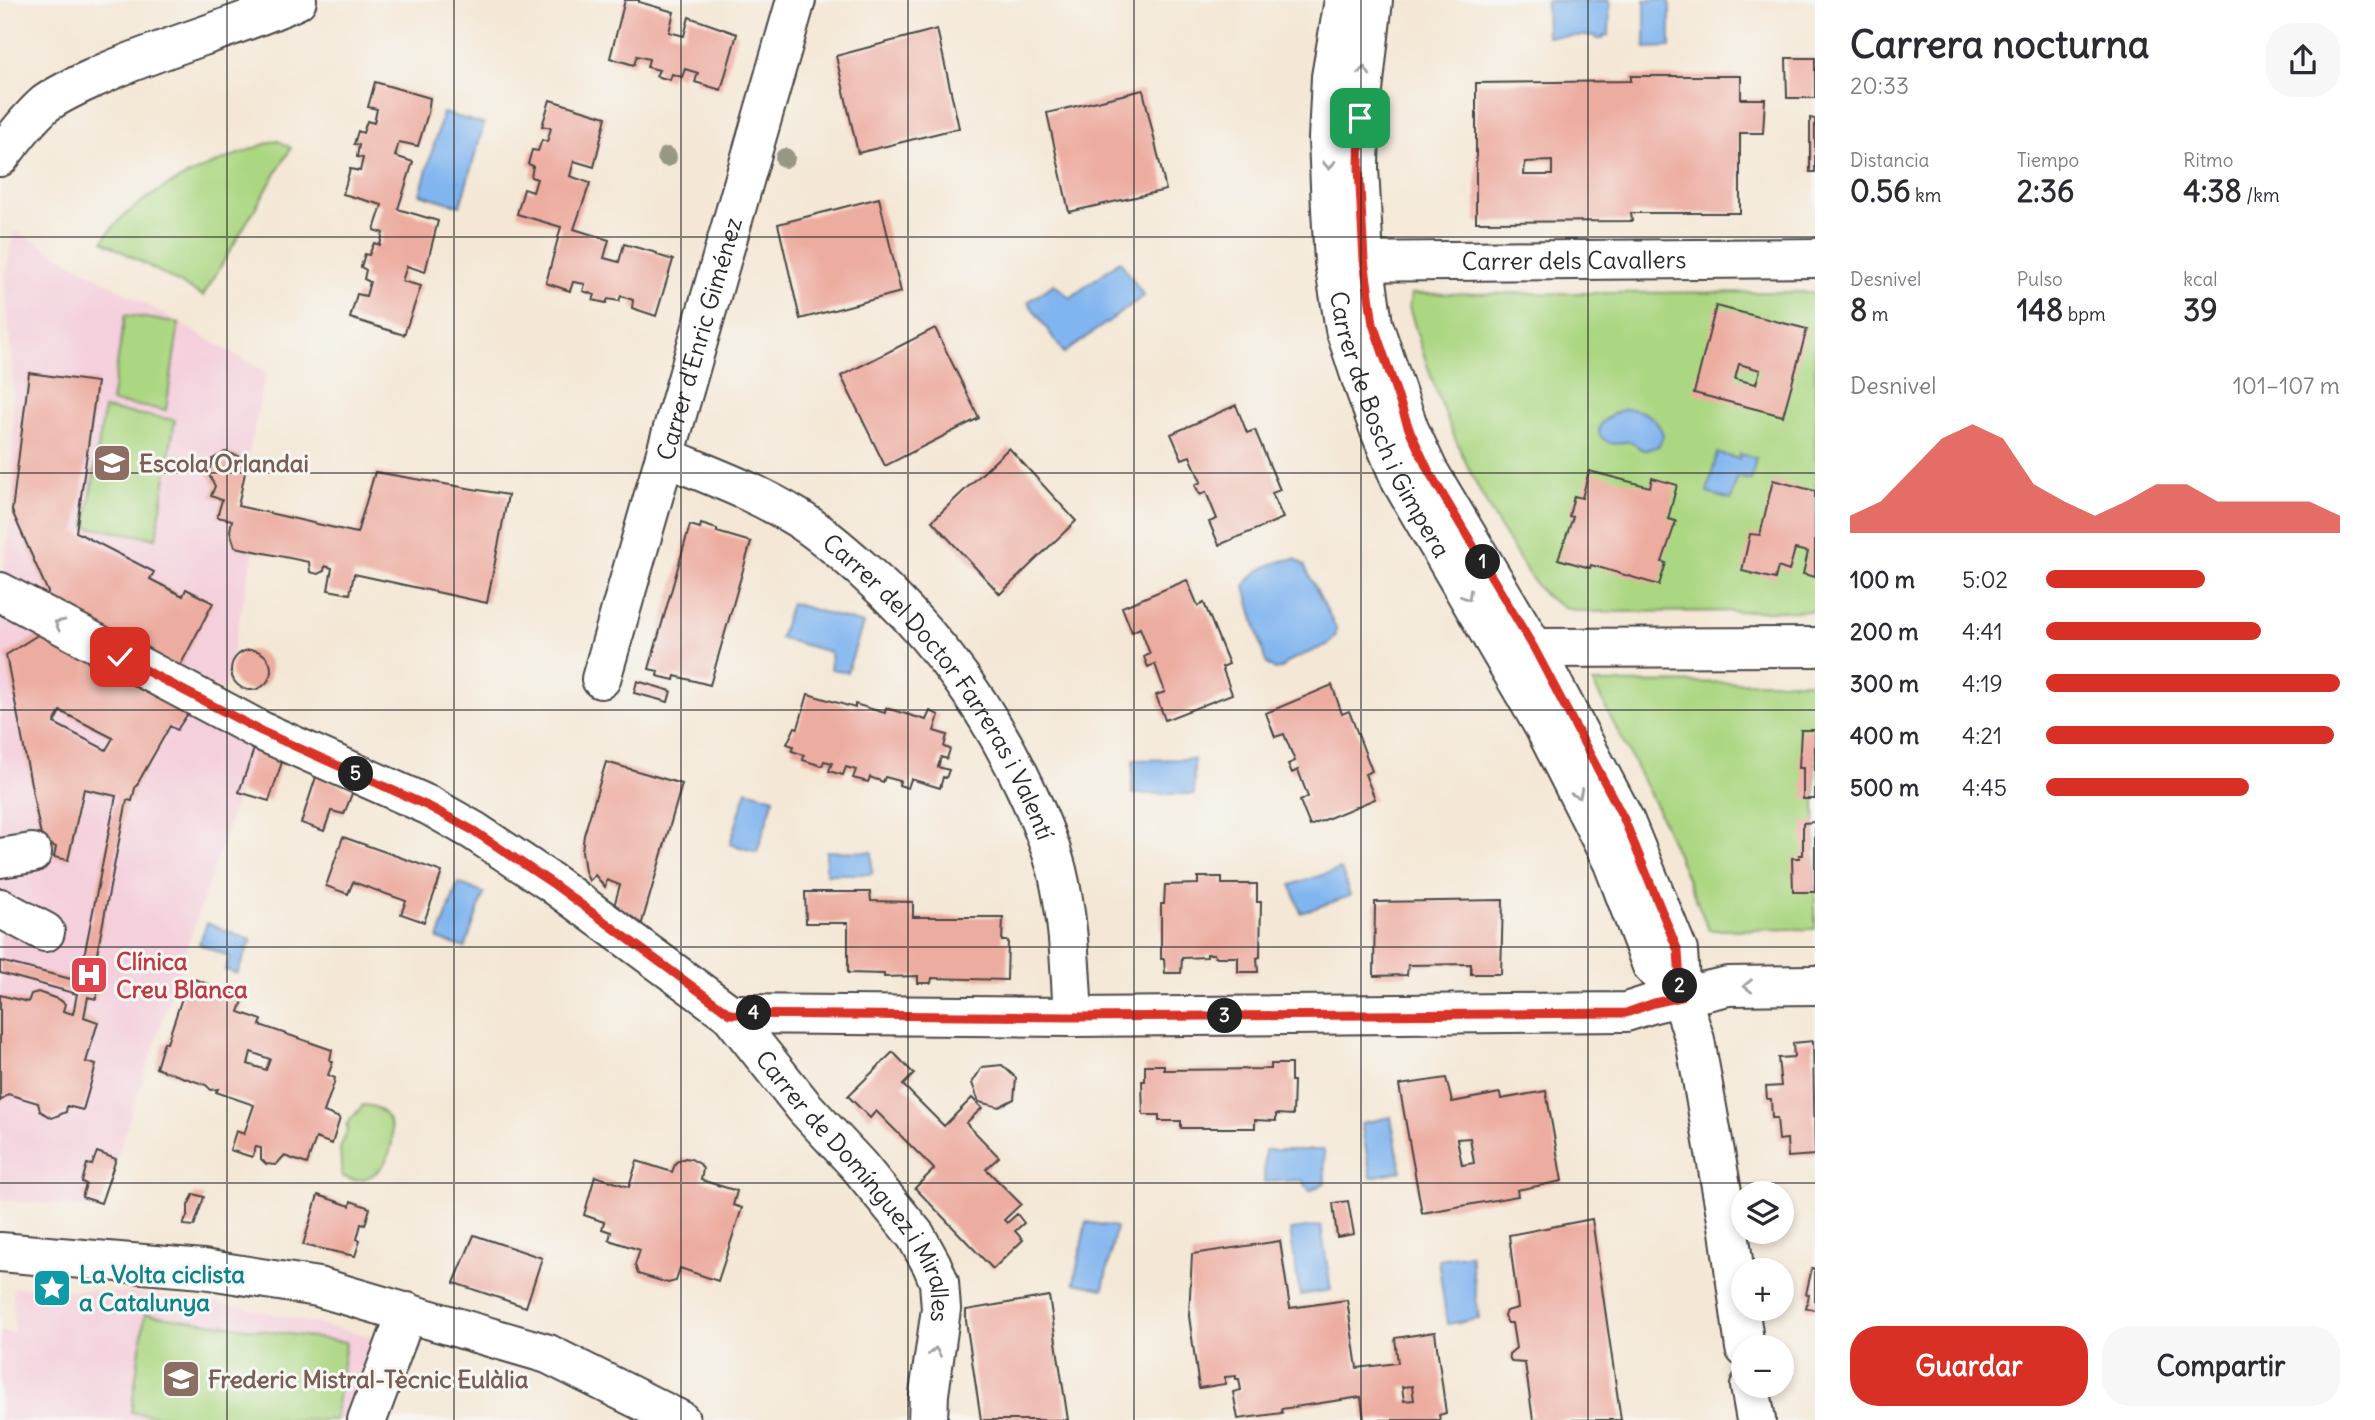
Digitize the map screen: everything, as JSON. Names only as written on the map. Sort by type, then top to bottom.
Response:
[{"type":"street","points":[[0,157],[45,105],[68,89],[297,0]]},
{"type":"street","name":"Carrer d'Enric Giménez","points":[[601,680],[796,0]]},
{"type":"street","name":"Carrer de Bosch i Gimpera","points":[[1344,0],[1331,77],[1328,139],[1349,261]]},
{"type":"street","name":"Carrer de Bosch i Gimpera","points":[[1373,0],[1360,118],[1359,168],[1345,329],[1401,481],[1520,655],[1544,727],[1613,863],[1652,966],[1681,997],[1695,1040],[1729,1231],[1743,1335]]},
{"type":"street","name":"Carrer dels Cavallers","points":[[1349,261],[1815,258]]},
{"type":"street","name":"Carrer del Doctor Farreras i Valentí","points":[[666,457],[726,482],[796,517],[841,550],[890,593],[928,634],[968,685],[1006,747],[1036,809],[1056,867],[1069,931],[1073,1017]]},
{"type":"street","name":"Carrer de Domínguez i Miralles","points":[[0,592],[261,731],[430,807],[463,825],[552,883],[730,1014],[805,1108],[859,1166],[916,1236],[932,1265],[939,1282],[941,1309],[928,1420]]},
{"type":"street","points":[[1520,655],[1815,646]]},
{"type":"street","points":[[0,908],[45,932]]},
{"type":"street","points":[[730,1014],[1073,1017],[1626,1013],[1654,1003],[1728,986],[1815,985]]},
{"type":"street","points":[[0,1252],[203,1269],[317,1287],[548,1354],[680,1420]]},
{"type":"street","points":[[367,1420],[407,1312]]},
{"type":"street","points":[[1752,1398],[1756,1420]]},
{"type":"shaded area","name":"Escola Orlandai","points":[[14,230],[266,372],[246,468],[239,456],[225,452],[213,459],[209,473],[215,486],[212,496],[222,500],[217,517],[232,520],[230,531],[235,547],[254,550],[224,691],[2,577],[12,511],[12,368],[5,278]]},
{"type":"shaded area","name":"Clínica Creu Blanca","points":[[0,615],[256,741],[99,1210],[0,1200]]},
{"type":"shaded area","name":"Frederic Mistral-Tècnic Eulàlia","points":[[13,1287],[151,1294],[243,1307],[378,1338],[348,1420],[0,1420],[0,1332],[14,1333]]},
{"type":"green space","points":[[277,140],[291,148],[203,296],[103,241],[117,223],[135,207],[181,178]]},
{"type":"green space","points":[[1815,292],[1815,611],[1584,612],[1566,608],[1550,599],[1535,583],[1481,494],[1441,403],[1409,307],[1411,294]]},
{"type":"green space","points":[[125,315],[179,323],[166,410],[111,402]]},
{"type":"green space","points":[[104,409],[175,420],[156,538],[86,527]]},
{"type":"green space","points":[[1815,682],[1815,929],[1709,930],[1658,810],[1593,683]]},
{"type":"green space","points":[[363,1105],[379,1110],[389,1120],[392,1134],[390,1150],[384,1164],[373,1174],[359,1179],[342,1176],[340,1149],[348,1128],[346,1125]]},
{"type":"green space","points":[[145,1314],[346,1342],[335,1420],[186,1420],[131,1412]]},
{"type":"water","points":[[1610,0],[1609,35],[1603,36],[1603,39],[1596,39],[1596,36],[1547,36],[1546,1]]},
{"type":"water","points":[[1645,0],[1670,0],[1670,47],[1645,48]]},
{"type":"water","points":[[443,113],[484,124],[460,206],[420,194]]},
{"type":"water","points":[[1120,261],[1144,296],[1064,353],[1028,302],[1054,284],[1070,298]]},
{"type":"water","points":[[1626,409],[1644,413],[1654,419],[1663,435],[1659,446],[1645,450],[1630,442],[1611,443],[1602,437],[1599,432],[1603,422]]},
{"type":"water","points":[[1717,453],[1739,459],[1740,454],[1756,458],[1751,480],[1737,477],[1731,500],[1707,493]]},
{"type":"water","points":[[1296,559],[1304,565],[1336,628],[1336,635],[1329,644],[1275,670],[1265,660],[1245,587],[1253,576],[1266,567]]},
{"type":"water","points":[[791,603],[863,624],[847,672],[831,669],[830,652],[780,638]]},
{"type":"water","points":[[1194,759],[1194,794],[1132,794],[1133,760]]},
{"type":"water","points":[[747,790],[774,798],[757,852],[730,844]]},
{"type":"water","points":[[826,851],[872,852],[872,874],[826,874]]},
{"type":"water","points":[[1341,869],[1350,896],[1301,913],[1291,885]]},
{"type":"water","points":[[458,883],[484,893],[465,948],[438,939]]},
{"type":"water","points":[[207,923],[251,940],[237,974],[225,970],[230,957],[199,944]]},
{"type":"water","points":[[1391,1117],[1401,1171],[1371,1177],[1361,1123]]},
{"type":"water","points":[[1265,1150],[1324,1150],[1325,1183],[1310,1191],[1302,1180],[1264,1182]]},
{"type":"water","points":[[1086,1222],[1116,1227],[1103,1289],[1074,1283]]},
{"type":"water","points":[[1321,1226],[1331,1290],[1300,1295],[1290,1230]]},
{"type":"water","points":[[1470,1254],[1479,1319],[1447,1324],[1438,1259]]},
{"type":"building","points":[[625,0],[639,0],[674,12],[669,32],[684,36],[689,17],[737,34],[721,90],[695,82],[698,73],[685,69],[682,77],[672,74],[670,80],[656,76],[659,70],[647,67],[649,59],[637,56],[634,65],[610,58]]},
{"type":"building","points":[[937,29],[959,128],[858,153],[836,56]]},
{"type":"building","points":[[1786,58],[1815,58],[1815,98],[1787,98]]},
{"type":"building","points":[[1631,76],[1741,76],[1741,99],[1765,99],[1763,133],[1740,133],[1740,213],[1631,213],[1632,221],[1476,222],[1476,83],[1631,81]],"holes":[[[1552,161],[1552,175],[1524,175],[1525,162]]]},
{"type":"building","points":[[375,82],[430,98],[418,146],[399,142],[395,156],[413,162],[398,209],[438,221],[425,272],[407,266],[402,281],[421,286],[404,335],[350,318],[357,294],[366,296],[370,282],[364,279],[366,270],[361,267],[365,254],[369,255],[374,243],[380,245],[383,233],[374,230],[382,205],[343,194],[350,169],[360,171],[363,158],[357,157],[359,145],[354,144],[358,131],[363,133],[367,121],[374,123],[377,109],[368,107]]},
{"type":"building","points":[[1143,90],[1166,190],[1069,212],[1047,113]]},
{"type":"building","points":[[550,100],[606,117],[594,167],[574,161],[570,176],[590,183],[574,229],[609,240],[604,258],[619,262],[624,244],[673,260],[656,316],[632,308],[633,300],[621,296],[619,301],[608,299],[606,303],[593,300],[595,295],[583,291],[585,284],[573,282],[570,291],[546,283],[561,227],[517,214],[524,189],[533,192],[537,179],[531,177],[533,166],[528,164],[532,150],[538,151],[542,140],[547,142],[551,128],[542,126]]},
{"type":"building","points":[[1810,118],[1815,119],[1815,172],[1810,172]]},
{"type":"building","points":[[879,198],[901,292],[800,319],[778,224]]},
{"type":"building","points":[[1716,306],[1807,329],[1783,416],[1694,393]],"holes":[[[1739,364],[1760,370],[1756,384],[1735,379]]]},
{"type":"building","points":[[935,328],[979,418],[885,466],[841,376]]},
{"type":"building","points":[[29,373],[97,382],[76,532],[154,572],[150,579],[183,596],[186,589],[213,603],[179,668],[45,599],[48,592],[12,511]]},
{"type":"building","points":[[1236,405],[1247,433],[1255,430],[1280,490],[1272,493],[1283,518],[1219,545],[1209,522],[1217,519],[1206,492],[1200,495],[1195,485],[1201,482],[1190,456],[1182,459],[1171,434]]},
{"type":"building","points":[[1009,448],[1076,521],[1000,594],[932,521]]},
{"type":"building","points":[[225,452],[239,456],[246,468],[238,506],[357,533],[375,472],[508,495],[487,603],[354,574],[350,594],[328,590],[332,568],[325,566],[324,571],[318,574],[310,572],[309,562],[235,547],[230,531],[232,520],[217,517],[222,500],[211,496],[215,486],[208,473],[213,459]]},
{"type":"building","points":[[1589,471],[1650,487],[1652,478],[1677,485],[1668,519],[1676,521],[1662,562],[1666,563],[1659,585],[1591,565],[1590,568],[1558,559],[1573,517],[1569,516],[1574,496],[1582,498]]},
{"type":"building","points":[[1773,480],[1815,491],[1815,577],[1803,574],[1808,552],[1795,549],[1789,571],[1778,567],[1775,579],[1742,571],[1750,534],[1760,535]]},
{"type":"building","points":[[701,524],[717,529],[717,532],[751,542],[710,685],[675,676],[674,680],[657,676],[658,671],[649,669],[690,525],[700,528]]},
{"type":"building","points":[[1187,580],[1198,606],[1204,603],[1229,664],[1222,667],[1232,694],[1165,720],[1156,695],[1165,692],[1155,664],[1148,667],[1144,657],[1150,654],[1140,628],[1132,632],[1122,607]]},
{"type":"building","points":[[41,633],[191,709],[177,730],[170,726],[135,788],[132,801],[127,800],[91,984],[99,986],[96,999],[88,997],[84,1017],[98,1022],[86,1062],[96,1065],[83,1110],[67,1106],[66,1112],[52,1118],[40,1111],[38,1103],[8,1094],[0,1101],[0,995],[28,1002],[31,994],[38,992],[60,1000],[65,1004],[63,1011],[73,1014],[77,994],[0,973],[0,961],[79,981],[116,796],[84,789],[68,860],[54,857],[56,847],[42,841],[6,655]],"holes":[[[60,711],[113,738],[106,750],[54,723]]]},
{"type":"building","points":[[251,650],[259,651],[265,656],[270,662],[270,678],[265,684],[259,689],[251,690],[243,689],[237,684],[232,678],[231,670],[232,662],[237,656],[243,651]]},
{"type":"building","points":[[637,681],[671,691],[668,702],[634,693]]},
{"type":"building","points":[[1332,685],[1342,714],[1349,711],[1372,771],[1365,774],[1375,799],[1310,826],[1300,801],[1308,797],[1298,770],[1292,773],[1288,764],[1295,761],[1284,734],[1275,737],[1266,713]]},
{"type":"building","points":[[808,694],[855,708],[855,704],[885,713],[886,708],[926,720],[930,711],[939,715],[934,731],[947,735],[944,747],[950,749],[947,759],[941,757],[938,767],[949,770],[946,778],[943,777],[940,788],[911,779],[908,788],[899,785],[900,781],[885,777],[883,782],[870,777],[868,782],[853,778],[856,770],[846,767],[843,775],[829,771],[832,763],[824,761],[822,766],[803,760],[804,755],[792,751],[793,746],[787,744],[795,727],[798,728]]},
{"type":"building","points":[[1801,730],[1815,730],[1815,799],[1803,799],[1803,768],[1799,768]]},
{"type":"building","points":[[255,746],[283,759],[269,801],[239,792]]},
{"type":"building","points":[[606,762],[682,784],[641,926],[614,906],[620,885],[607,880],[605,887],[595,875],[589,881],[585,871],[582,851],[584,835]]},
{"type":"building","points":[[317,774],[353,791],[344,814],[331,811],[324,831],[301,823]]},
{"type":"building","points":[[1815,822],[1815,892],[1793,892],[1792,858],[1800,858],[1799,855],[1803,855],[1803,823]]},
{"type":"building","points":[[343,837],[442,872],[424,922],[401,914],[406,901],[353,882],[348,894],[326,886]]},
{"type":"building","points":[[1198,877],[1222,877],[1222,884],[1257,884],[1257,902],[1261,902],[1258,972],[1238,972],[1238,957],[1215,957],[1214,954],[1207,954],[1207,957],[1182,958],[1181,973],[1165,973],[1164,959],[1161,959],[1161,904],[1164,904],[1165,885],[1198,884]]},
{"type":"building","points":[[805,892],[870,892],[871,901],[913,902],[913,917],[1003,917],[1002,941],[1008,941],[1007,980],[932,978],[931,983],[918,983],[918,976],[884,977],[884,974],[848,973],[848,923],[806,923]]},
{"type":"building","points":[[1503,900],[1501,974],[1471,974],[1471,964],[1408,965],[1407,975],[1374,976],[1375,902]]},
{"type":"building","points":[[189,977],[244,998],[239,1012],[262,1020],[260,1025],[332,1050],[330,1060],[333,1062],[328,1075],[335,1078],[324,1112],[340,1118],[332,1144],[316,1138],[307,1164],[284,1156],[276,1165],[266,1164],[261,1159],[261,1148],[256,1147],[252,1157],[230,1150],[236,1131],[244,1134],[254,1105],[216,1092],[218,1089],[211,1090],[206,1085],[156,1068],[164,1042],[167,1043]],"holes":[[[251,1052],[270,1059],[266,1070],[248,1064]]]},
{"type":"building","points":[[1813,1041],[1815,1155],[1788,1157],[1787,1139],[1779,1140],[1777,1118],[1772,1118],[1771,1099],[1767,1099],[1766,1087],[1781,1086],[1778,1058],[1794,1057],[1793,1043]]},
{"type":"building","points":[[893,1052],[914,1074],[903,1085],[944,1126],[972,1098],[982,1108],[966,1123],[999,1157],[986,1169],[1021,1204],[1004,1220],[1007,1223],[1017,1214],[1024,1223],[1015,1231],[1023,1240],[993,1269],[915,1188],[934,1169],[876,1111],[870,1118],[848,1096]]},
{"type":"building","points":[[1271,1064],[1291,1064],[1291,1081],[1294,1081],[1293,1115],[1276,1114],[1276,1121],[1255,1120],[1255,1128],[1181,1128],[1181,1121],[1159,1121],[1159,1115],[1143,1115],[1142,1081],[1145,1081],[1145,1065],[1164,1065],[1164,1070],[1271,1069]]},
{"type":"building","points":[[1002,1065],[1016,1078],[1014,1099],[999,1107],[979,1102],[972,1083],[982,1067]]},
{"type":"building","points":[[1446,1078],[1452,1102],[1500,1093],[1501,1099],[1546,1091],[1562,1181],[1517,1190],[1518,1196],[1422,1213],[1399,1085]],"holes":[[[1470,1138],[1474,1163],[1462,1165],[1457,1139]]]},
{"type":"building","points":[[97,1152],[116,1159],[101,1203],[82,1197],[86,1184],[82,1182],[87,1164],[92,1165]]},
{"type":"building","points":[[685,1158],[700,1164],[703,1169],[701,1180],[737,1191],[733,1205],[742,1208],[718,1281],[680,1268],[676,1281],[668,1283],[638,1274],[635,1265],[640,1250],[609,1240],[611,1232],[602,1229],[604,1222],[584,1215],[595,1176],[629,1187],[637,1161],[672,1172],[676,1162]]},
{"type":"building","points":[[194,1194],[204,1197],[194,1226],[183,1225],[188,1214],[188,1205]]},
{"type":"building","points":[[318,1195],[350,1206],[351,1201],[370,1208],[365,1225],[361,1224],[357,1239],[360,1241],[355,1256],[303,1245]]},
{"type":"building","points":[[1348,1201],[1354,1234],[1337,1237],[1333,1203]]},
{"type":"building","points":[[1592,1219],[1621,1420],[1533,1420],[1525,1363],[1512,1362],[1510,1359],[1509,1354],[1516,1348],[1512,1323],[1508,1323],[1504,1316],[1506,1311],[1518,1308],[1509,1235]]},
{"type":"building","points":[[474,1235],[542,1258],[526,1307],[454,1283]]},
{"type":"building","points":[[1280,1241],[1290,1308],[1347,1300],[1357,1368],[1398,1363],[1395,1338],[1435,1332],[1446,1413],[1439,1415],[1440,1420],[1364,1420],[1361,1397],[1281,1409],[1282,1413],[1238,1419],[1233,1392],[1241,1390],[1236,1376],[1225,1377],[1225,1384],[1199,1388],[1189,1316],[1192,1254]],"holes":[[[1412,1386],[1414,1400],[1404,1401],[1402,1387]]]},
{"type":"building","points":[[1812,1268],[1815,1269],[1815,1310],[1806,1308]]},
{"type":"building","points":[[1049,1296],[1068,1420],[981,1420],[966,1310]]},
{"type":"place","name":"Escola Orlandai","points":[[112,463]]},
{"type":"place","name":"Clínica Creu Blanca","points":[[89,975]]},
{"type":"place","name":"La Volta ciclista a Catalunya","points":[[52,1288]]},
{"type":"place","name":"Frederic Mistral-Tècnic Eulàlia","points":[[181,1379]]},
{"type":"route","points":[[120,657],[261,731],[430,807],[474,831],[552,883],[730,1014],[1073,1017],[1626,1013],[1681,997],[1678,951],[1624,819],[1534,648],[1428,470],[1409,429],[1373,324],[1364,260],[1359,168],[1360,118]]}]
